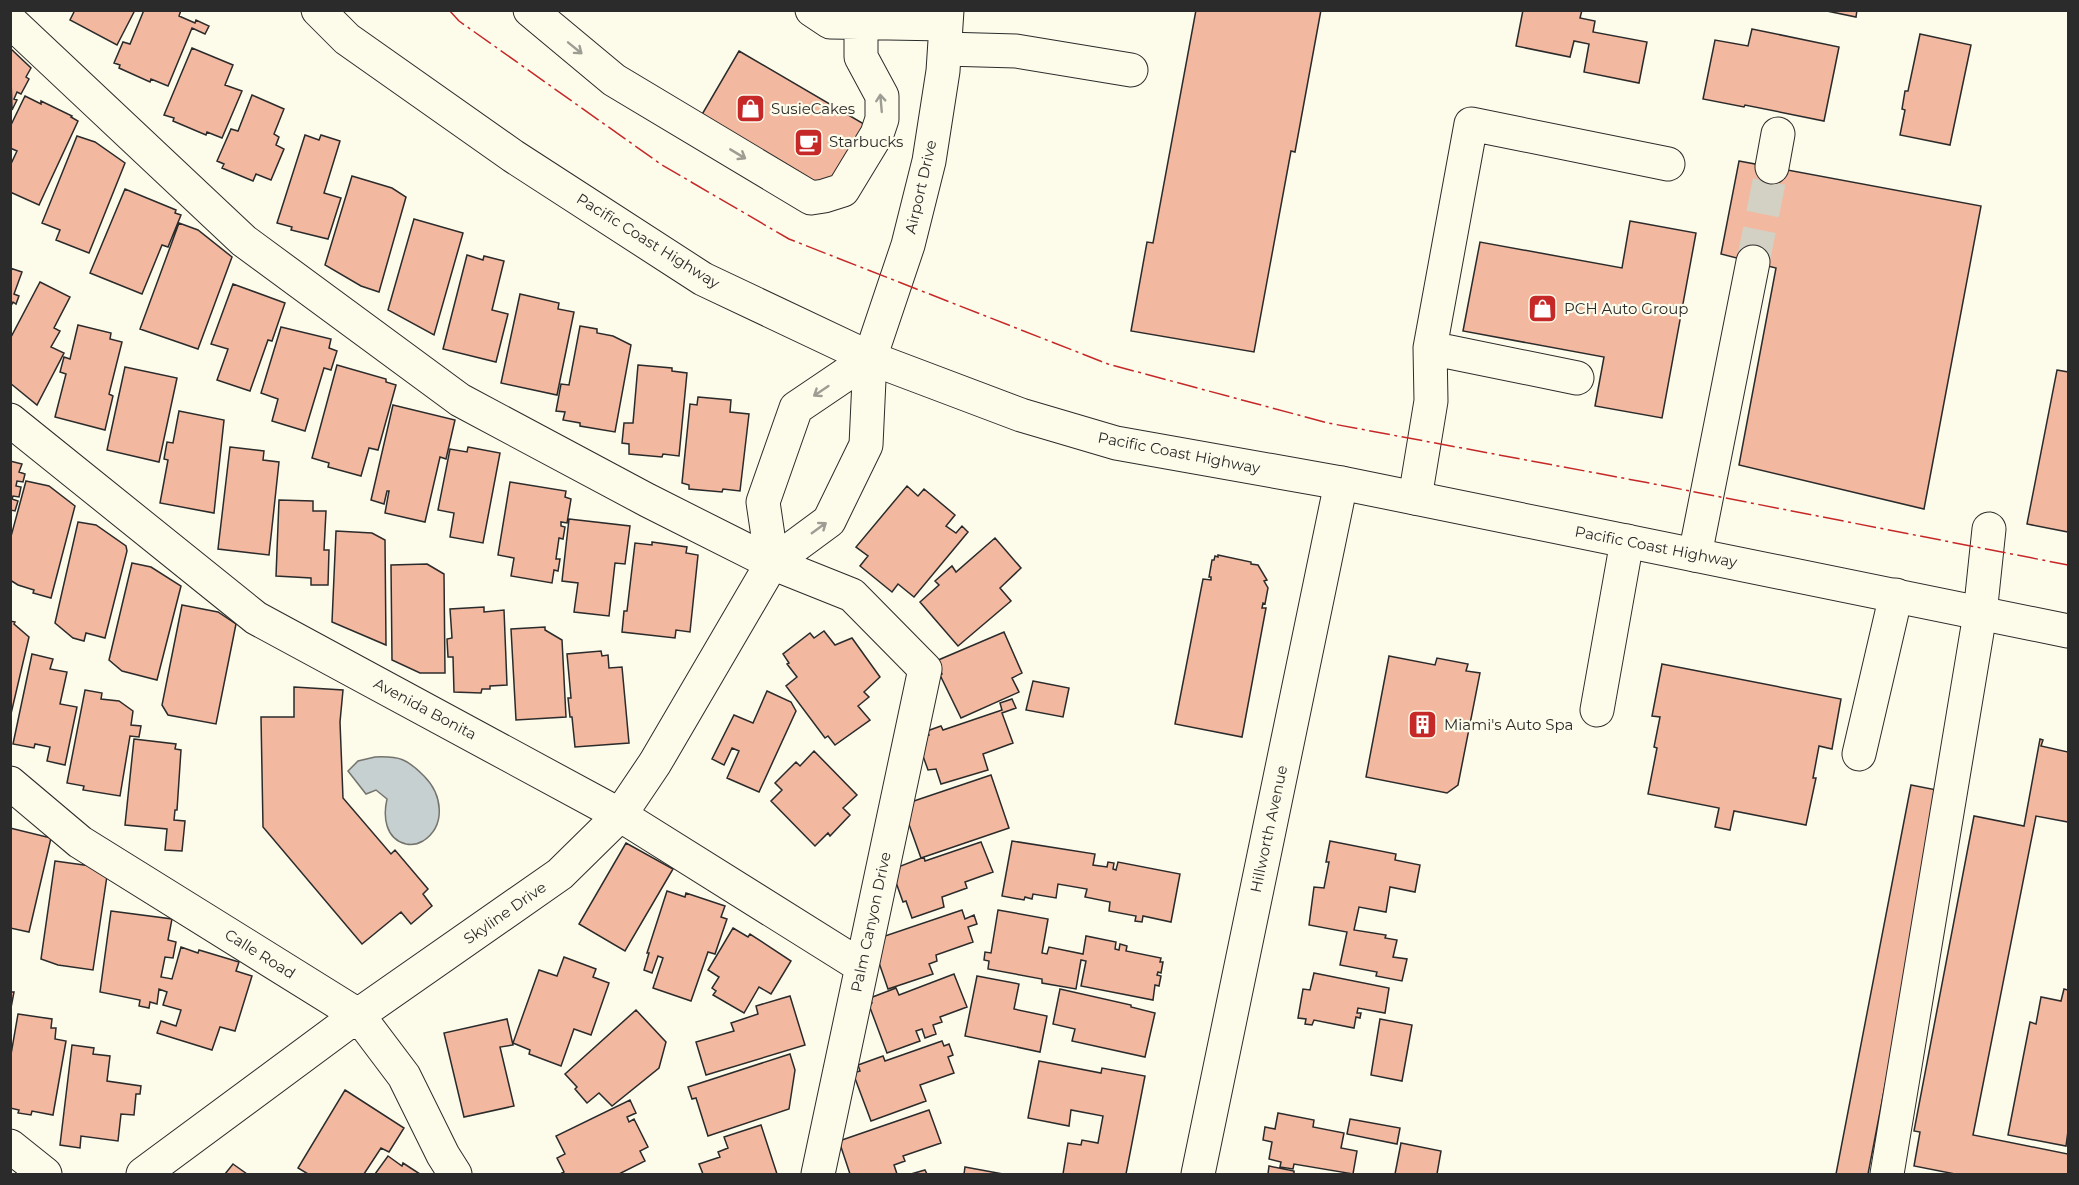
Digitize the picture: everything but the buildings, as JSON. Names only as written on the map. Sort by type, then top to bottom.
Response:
[{"type":"main road","name":"Pacific Coast Highway","points":[[318,10],[347,39],[503,149],[703,279],[870,358],[1022,415],[1116,442],[1341,483],[2068,631]]},
{"type":"main road","points":[[530,10],[614,80],[811,198],[843,190],[877,134],[882,119],[882,96],[861,57],[861,22]]},
{"type":"main road","points":[[812,10],[831,21],[946,28],[1016,51],[1131,70]]},
{"type":"main road","points":[[10,21],[244,241],[460,400],[647,500],[772,562]]},
{"type":"main road","name":"Airport Drive","points":[[870,358],[908,245],[929,161],[946,28]]},
{"type":"main road","points":[[1415,498],[1431,401],[1430,348],[1471,124],[1668,164]]},
{"type":"main road","points":[[1772,167],[1778,134]]},
{"type":"main road","points":[[1695,555],[1753,262]]},
{"type":"main road","points":[[1430,348],[1577,378]]},
{"type":"main road","name":"Skyline Drive","points":[[143,1174],[358,1015],[560,874],[620,815],[655,763],[772,562],[829,521],[866,445],[870,358]]},
{"type":"main road","points":[[772,562],[763,502],[796,408],[870,358]]},
{"type":"main road","name":"Avenida Bonita","points":[[10,420],[256,618],[620,815],[861,966]]},
{"type":"main road","name":"Hillworth Avenue","points":[[1198,1174],[1341,483]]},
{"type":"main road","points":[[1887,1174],[1980,614],[1989,529]]},
{"type":"main road","points":[[1597,710],[1627,541]]},
{"type":"main road","name":"Palm Canyon Drive","points":[[772,562],[852,595],[925,669],[818,1174]]},
{"type":"main road","points":[[1859,754],[1896,596]]},
{"type":"main road","name":"Calle Road","points":[[10,783],[80,842],[358,1015],[404,1076],[443,1155],[455,1174]]},
{"type":"main road","points":[[10,1146],[45,1174]]},
{"type":"shaded area","points":[[375,757],[391,757],[408,762],[430,783],[438,800],[439,818],[436,827],[423,841],[408,844],[394,837],[387,826],[385,812],[387,799],[376,790],[366,794],[348,771],[358,761]]},
{"type":"tunnel","points":[[1753,262],[1772,167]]},
{"type":"power","points":[[449,10],[459,21],[662,165],[789,239],[1108,364],[1328,423],[2068,565]]},
{"type":"place","name":"SusieCakes","points":[[750,109]]},
{"type":"place","name":"Starbucks","points":[[808,142]]},
{"type":"place","name":"PCH Auto Group","points":[[1543,309]]},
{"type":"place","name":"Miami's Auto Spa","points":[[1423,725]]}]
